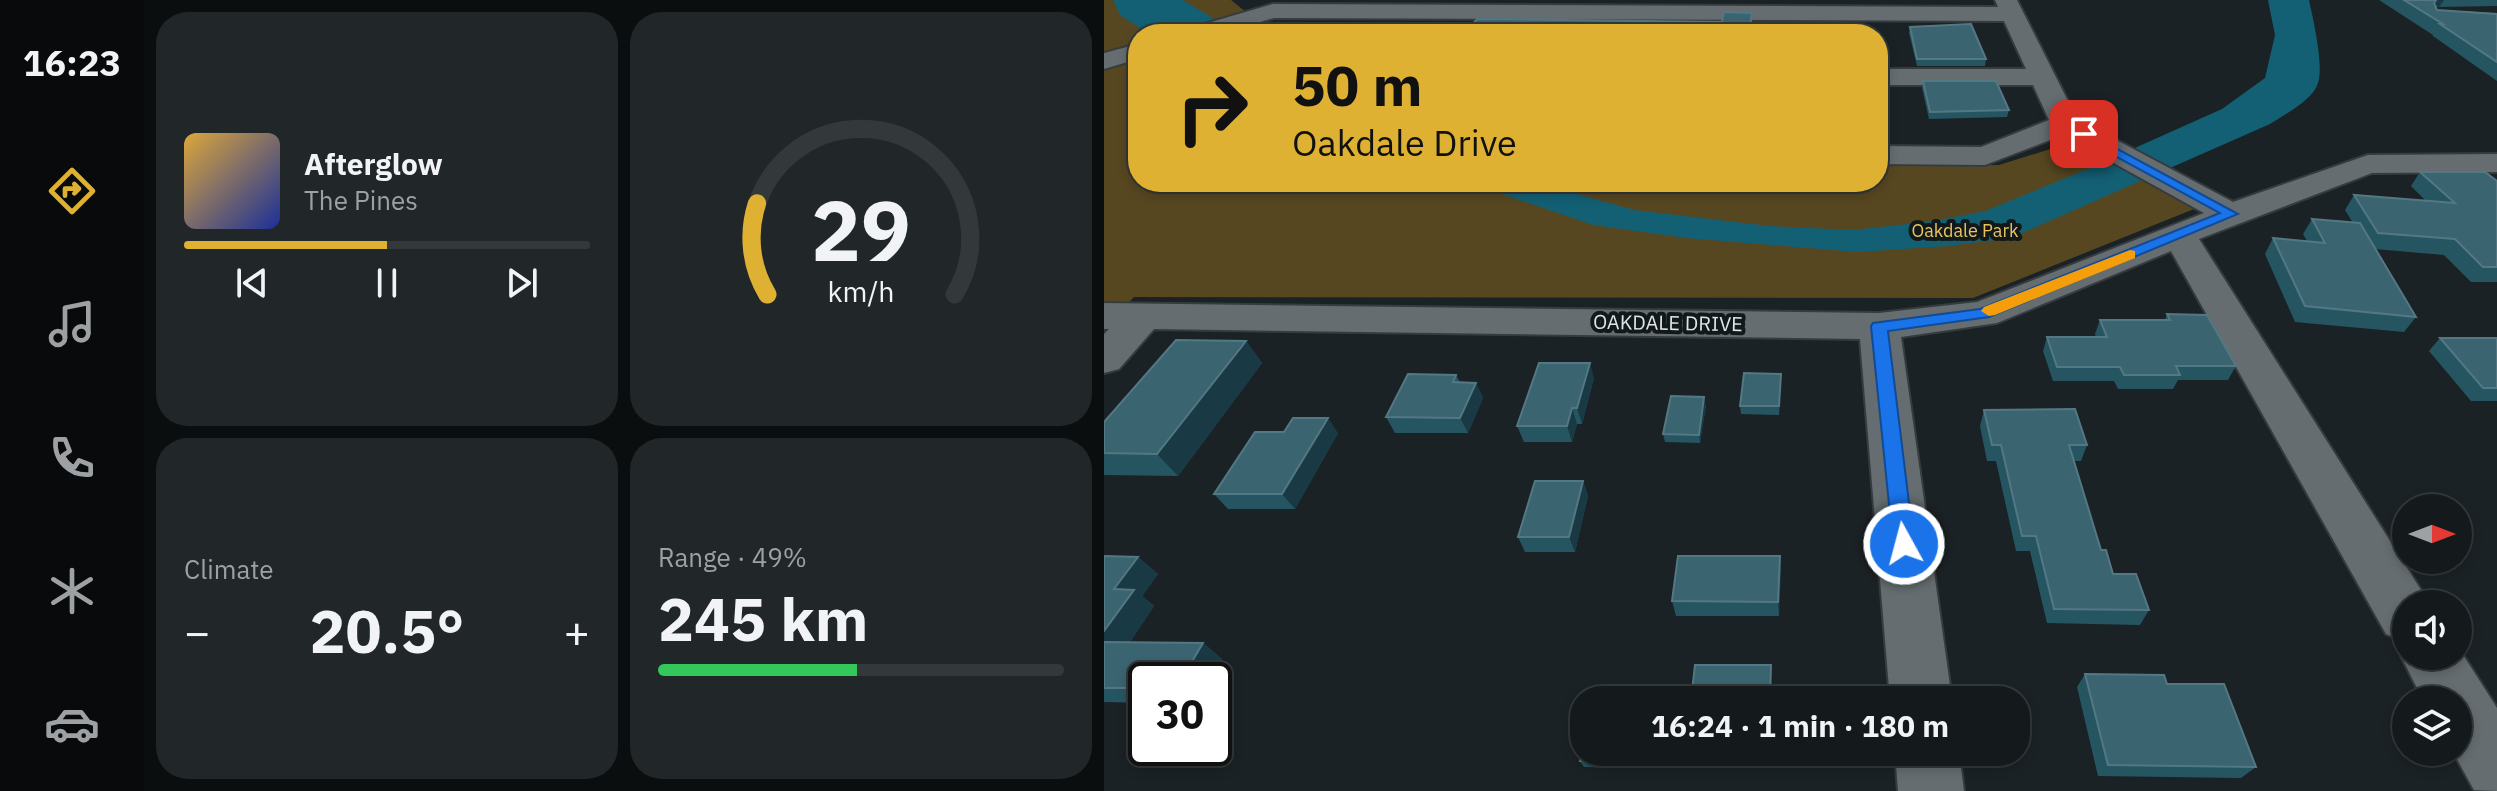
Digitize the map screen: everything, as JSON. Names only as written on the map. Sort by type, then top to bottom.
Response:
[{"type":"street","points":[[1225,24],[1274,8],[2010,7],[2065,124],[2104,145],[2203,215],[2393,590]]},
{"type":"street","points":[[1888,77],[2043,77]]},
{"type":"street","points":[[1888,155],[1985,156],[2065,124]]},
{"type":"street","name":"OAKDALE DRIVE","points":[[1104,316],[1879,326],[1983,314],[2203,215],[2368,164],[2497,163]]},
{"type":"street","points":[[1104,359],[1144,316]]},
{"type":"street","points":[[1879,326],[1919,686]]},
{"type":"street","points":[[2472,726],[2497,767]]},
{"type":"street","points":[[1928,766],[1931,791]]},
{"type":"green space","name":"Oakdale Park","points":[[1104,0],[1231,0],[1261,24],[1128,24],[1128,192],[1888,192],[1888,166],[1999,165],[2076,141],[2194,209],[1973,298],[1134,297],[1104,328]]},
{"type":"water","points":[[1113,0],[1183,0],[1223,24],[1134,24],[1120,15]]},
{"type":"water","points":[[2268,0],[2309,0],[2320,75],[2315,89],[2305,101],[2270,124],[2011,238],[1858,252],[1686,238],[1593,225],[1496,192],[1570,192],[1634,210],[1769,226],[1853,230],[1935,221],[1985,211],[2222,109],[2265,78],[2275,35]]},
{"type":"building","points":[[2404,0],[2436,0],[2437,10],[2497,14],[2497,62],[2440,24],[2443,24]]},
{"type":"building","points":[[1724,12],[1752,13],[1750,24],[1473,24],[1477,19],[1722,22]]},
{"type":"building","points":[[1971,24],[1986,59],[1917,59],[1910,27]]},
{"type":"building","points":[[1923,81],[1996,81],[2009,110],[1930,112]]},
{"type":"building","points":[[2420,172],[2485,172],[2497,181],[2497,267],[2483,267],[2455,239],[2378,233],[2354,195],[2455,203]]},
{"type":"building","points":[[2312,219],[2360,223],[2416,317],[2305,306],[2273,238],[2325,243]]},
{"type":"building","points":[[2167,314],[2207,315],[2236,366],[2176,366],[2180,375],[2124,375],[2120,367],[2057,367],[2047,337],[2107,337],[2100,320],[2170,320]]},
{"type":"building","points":[[2440,338],[2497,338],[2497,388],[2483,388]]},
{"type":"building","points":[[1176,340],[1246,341],[1157,454],[1104,453],[1104,422]]},
{"type":"building","points":[[1539,363],[1590,363],[1577,408],[1572,408],[1567,426],[1517,426]]},
{"type":"building","points":[[1744,373],[1781,374],[1779,406],[1740,406]]},
{"type":"building","points":[[1408,374],[1456,375],[1453,382],[1476,383],[1460,418],[1386,417]]},
{"type":"building","points":[[1671,396],[1704,397],[1699,435],[1663,434]]},
{"type":"building","points":[[2075,409],[2087,445],[2069,445],[2101,550],[2106,550],[2113,574],[2136,574],[2149,610],[2054,609],[2036,536],[2022,536],[2001,445],[1992,445],[1984,410]]},
{"type":"building","points":[[1293,418],[1328,418],[1282,494],[1214,494],[1255,432],[1284,432]]},
{"type":"building","points":[[1535,481],[1583,481],[1569,537],[1518,537]]},
{"type":"building","points":[[1104,556],[1138,557],[1114,589],[1134,590],[1104,631]]},
{"type":"building","points":[[1678,556],[1780,556],[1778,602],[1672,601]]},
{"type":"building","points":[[1104,642],[1203,643],[1192,662],[1128,662],[1128,688],[1104,688]]},
{"type":"building","points":[[1695,665],[1771,665],[1770,686],[1693,686]]},
{"type":"building","points":[[2085,674],[2164,675],[2167,684],[2224,684],[2256,767],[2108,765]]},
{"type":"slow traffic","points":[[1989,311],[2130,254]]},
{"type":"route","points":[[1904,544],[1879,326],[1983,314],[2231,214],[2084,134]]}]
